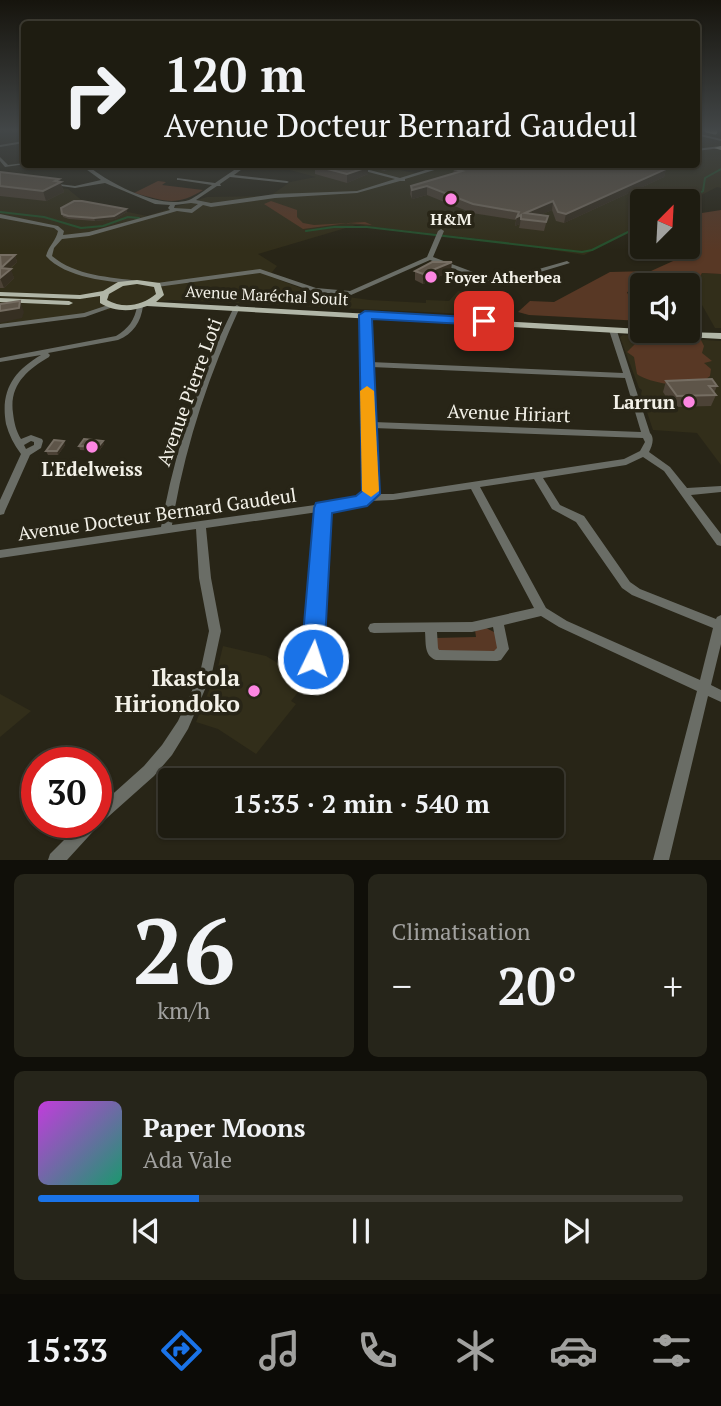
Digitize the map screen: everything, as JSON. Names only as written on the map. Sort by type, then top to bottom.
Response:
[{"type":"main road","points":[[3,301],[56,304],[107,297],[137,282],[160,294],[366,313],[630,327]]},
{"type":"main road","points":[[0,293],[107,297]]},
{"type":"main road","points":[[144,305],[160,294]]},
{"type":"main road","name":"Avenue Maréchal Soult","points":[[107,297],[144,305],[366,313],[721,335]]},
{"type":"main road","points":[[700,332],[721,335]]},
{"type":"street","points":[[90,170],[105,181],[160,204],[195,210],[276,199],[368,195],[445,170]]},
{"type":"street","points":[[195,210],[196,201],[239,170]]},
{"type":"street","points":[[364,170],[412,182]]},
{"type":"street","points":[[60,237],[89,234],[196,201],[342,194],[433,170]]},
{"type":"street","points":[[231,176],[288,182]]},
{"type":"street","points":[[180,179],[219,185]]},
{"type":"street","points":[[44,183],[75,187],[105,181]]},
{"type":"street","points":[[0,216],[56,226],[61,231],[60,237],[51,248],[49,256],[84,276],[137,282]]},
{"type":"street","points":[[430,258],[439,235]]},
{"type":"street","points":[[160,294],[184,283],[253,271],[263,271],[315,290],[351,293],[430,258],[497,283],[567,263]]},
{"type":"street","points":[[184,283],[253,271]]},
{"type":"street","points":[[210,278],[222,278]]},
{"type":"street","points":[[0,326],[85,315],[107,297],[102,280]]},
{"type":"street","points":[[0,360],[124,335],[144,305]]},
{"type":"street","name":"Avenue Pierre Loti","points":[[166,530],[177,464],[223,336],[237,307]]},
{"type":"street","points":[[366,313],[371,494],[368,498]]},
{"type":"street","points":[[613,330],[648,435],[649,442],[644,453],[667,469],[721,542]]},
{"type":"street","points":[[0,511],[22,448],[2,405],[6,391],[30,364],[61,349]]},
{"type":"street","points":[[366,364],[627,376]]},
{"type":"street","name":"Avenue Hiriart","points":[[369,425],[648,435]]},
{"type":"street","name":"Avenue Docteur Bernard Gaudeul","points":[[0,554],[323,508],[360,502],[368,498],[537,477],[626,462],[644,453]]},
{"type":"street","points":[[537,477],[556,507],[580,519],[626,585],[636,592],[720,623],[661,860]]},
{"type":"street","points":[[474,485],[542,611],[563,624],[721,696]]},
{"type":"street","points":[[684,492],[721,489]]},
{"type":"street","points":[[313,659],[323,508]]},
{"type":"street","points":[[112,805],[167,750],[183,725],[206,673],[215,631],[205,578],[201,525]]},
{"type":"street","points":[[374,628],[472,627],[542,611]]},
{"type":"street","points":[[431,627],[432,650],[436,655],[497,656],[503,649],[498,623]]},
{"type":"street","points":[[56,860],[78,838]]},
{"type":"shaded area","points":[[290,170],[401,170],[419,174],[431,170],[721,170],[721,188],[717,187],[700,196],[700,189],[630,189],[630,232],[584,255],[480,239],[356,225],[258,254],[277,266],[269,276],[311,292],[370,300],[426,303],[426,300],[449,301],[458,291],[492,297],[487,315],[171,300],[0,327],[0,181],[68,189],[85,203],[147,216],[207,197],[270,196],[290,182],[316,177]]},
{"type":"shaded area","points":[[158,181],[166,182],[162,185],[203,190],[177,201],[134,193]]},
{"type":"shaded area","points":[[271,201],[297,210],[297,217],[303,223],[348,223],[303,229],[264,204]]},
{"type":"shaded area","points":[[721,210],[721,274],[702,273],[700,277],[700,273],[630,273],[630,291],[627,292],[630,299],[630,320],[529,315],[518,312],[530,301],[554,302],[610,272],[651,271],[678,259],[700,259],[702,213]]},
{"type":"shaded area","points":[[702,273],[721,274],[721,328],[715,328],[700,301]]},
{"type":"shaded area","points":[[630,335],[630,343],[721,341],[721,465],[697,433],[653,430],[642,390],[620,337]]},
{"type":"shaded area","points":[[701,340],[704,346],[702,353],[712,361],[704,363],[711,369],[710,376],[694,384],[677,385],[650,380],[637,374],[634,357],[627,352],[636,343],[700,343]]},
{"type":"shaded area","points":[[486,628],[496,633],[499,647],[495,651],[438,653],[435,638],[476,637],[475,630]]},
{"type":"shaded area","name":"Ikastola Hiriondoko","points":[[223,646],[266,656],[307,681],[291,701],[296,704],[256,754],[218,729],[196,722],[217,671]]},
{"type":"shaded area","points":[[0,694],[31,711],[0,737]]},
{"type":"building","points":[[332,170],[359,170],[347,174]]},
{"type":"building","points":[[459,170],[663,170],[566,214],[558,212],[553,201],[525,213],[548,216],[546,222],[521,219],[521,215],[517,217],[519,212],[473,204],[427,186],[412,190],[411,186],[462,171]]},
{"type":"building","points":[[0,172],[59,179],[55,181],[61,182],[43,191],[0,186]]},
{"type":"building","points":[[74,201],[126,209],[114,216],[94,218],[62,214],[61,208]]},
{"type":"building","points":[[0,255],[15,255],[1,268]]},
{"type":"building","points":[[432,262],[452,262],[423,274],[415,271]]},
{"type":"building","points":[[0,268],[11,269],[0,278]]},
{"type":"building","points":[[20,301],[19,308],[0,311],[0,304]]},
{"type":"building","points":[[712,379],[717,386],[709,386],[716,395],[677,396],[666,381]]},
{"type":"building","points":[[84,439],[103,441],[98,447],[79,446]]},
{"type":"building","points":[[54,440],[64,441],[57,451],[46,451]]},
{"type":"waterway","points":[[700,193],[703,191],[705,178],[719,170]]},
{"type":"waterway","points":[[0,212],[44,217],[81,228],[103,226],[128,217],[139,218]]},
{"type":"waterway","points":[[306,231],[334,227],[367,227],[582,252],[592,250],[630,231]]},
{"type":"slow traffic","points":[[367,391],[371,491]]},
{"type":"place","name":"H&M","points":[[451,199]]},
{"type":"place","name":"Foyer Atherbea","points":[[431,277]]},
{"type":"place","name":"Larrun","points":[[689,402]]},
{"type":"place","name":"L'Edelweiss","points":[[92,447]]},
{"type":"place","name":"Ikastola Hiriondoko","points":[[254,691]]},
{"type":"route","points":[[313,659],[323,508],[360,502],[371,494],[365,315],[484,321]]}]
